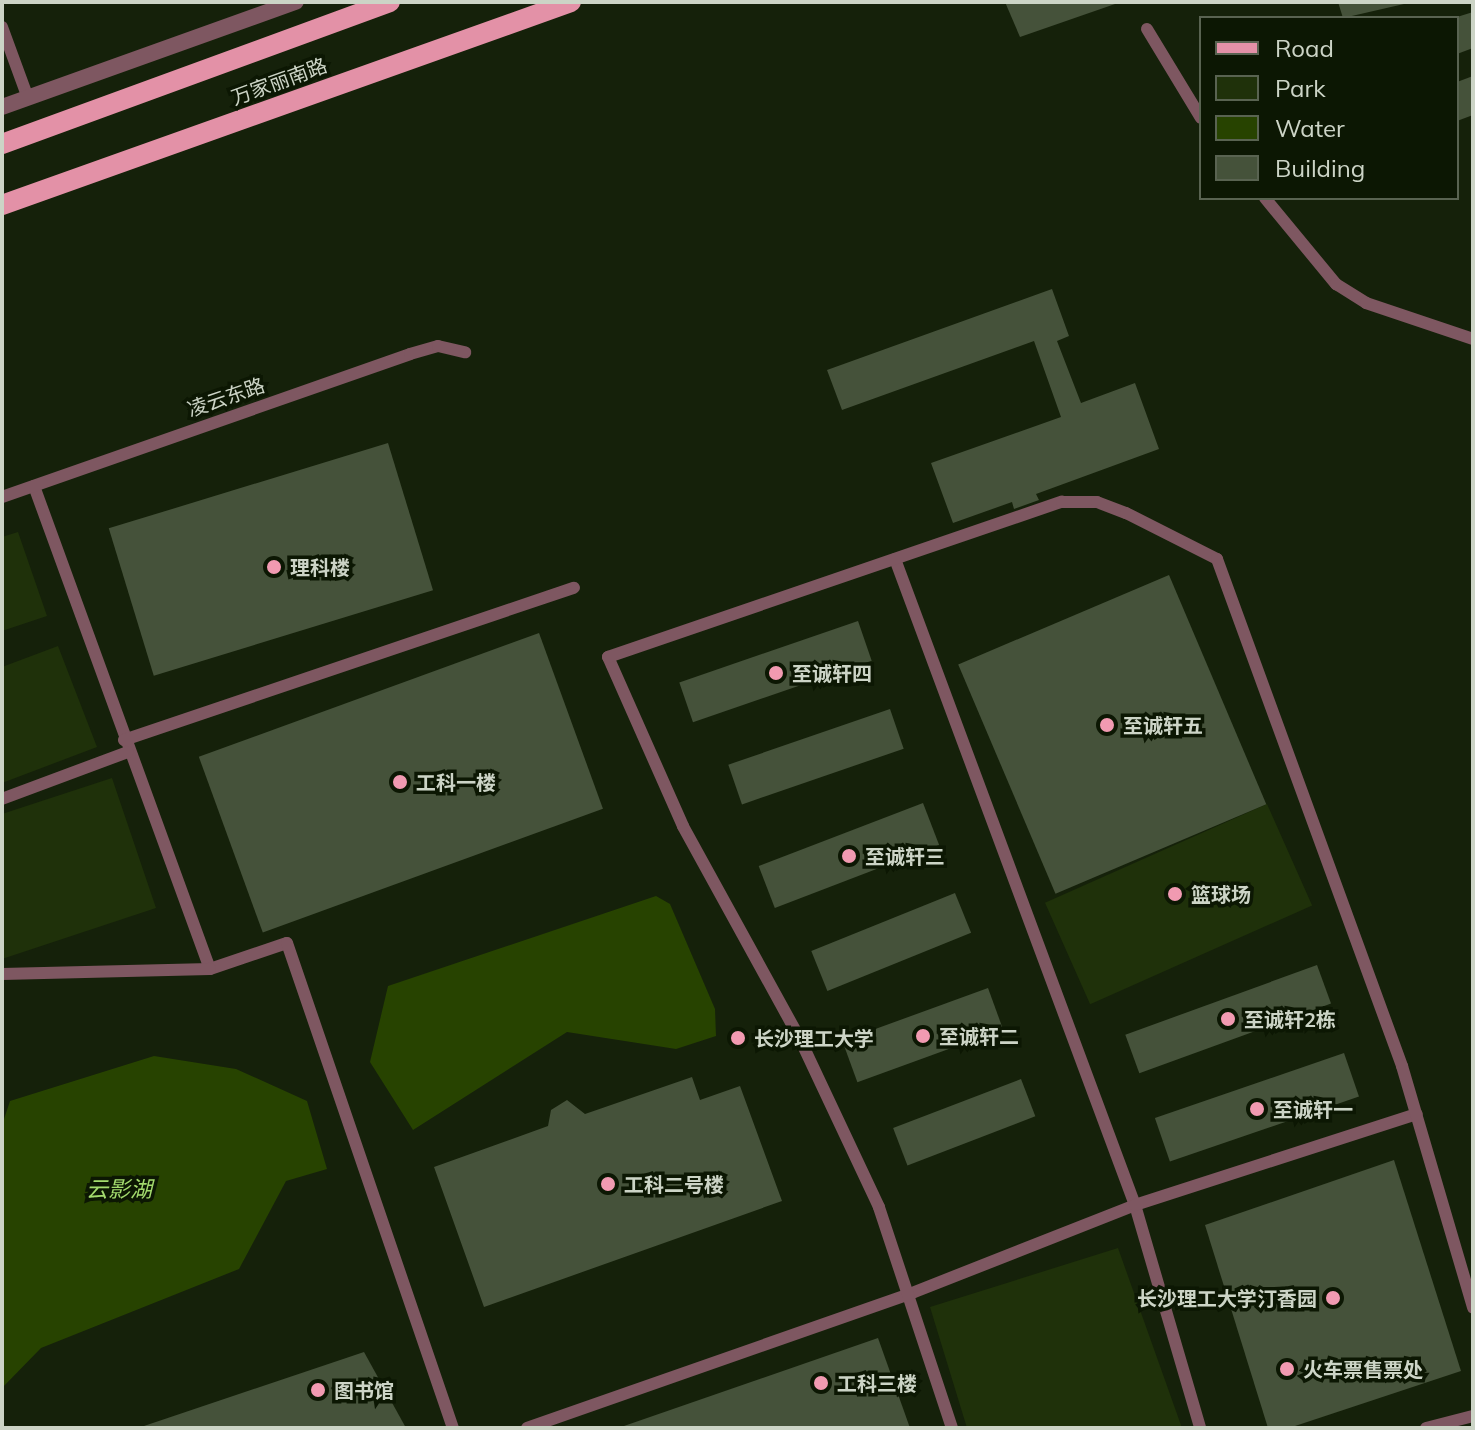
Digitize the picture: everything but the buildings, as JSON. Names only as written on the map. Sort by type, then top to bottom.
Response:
[{"type":"main road","name":"万家丽南路","points":[[2,144],[390,2]]},
{"type":"main road","name":"万家丽南路","points":[[2,205],[571,2]]},
{"type":"street","points":[[2,107],[296,2]]},
{"type":"street","points":[[2,27],[28,98]]},
{"type":"street","points":[[1147,29],[1199,115]]},
{"type":"street","points":[[1267,200],[1336,284],[1366,303],[1473,339]]},
{"type":"street","name":"凌云东路","points":[[2,497],[410,354],[438,346],[465,352]]},
{"type":"street","points":[[34,486],[126,746],[210,969]]},
{"type":"street","points":[[952,1428],[912,1293],[800,1039],[683,826],[608,657],[1062,502],[1097,502],[1126,513],[1217,559],[1417,1114],[1473,1308]]},
{"type":"street","points":[[895,559],[1135,1205],[1200,1428]]},
{"type":"street","points":[[2,799],[126,746],[574,588]]},
{"type":"street","points":[[2,974],[210,969],[287,943],[453,1428]]},
{"type":"street","points":[[527,1428],[912,1293],[1135,1205],[1417,1114]]},
{"type":"street","points":[[1426,1428],[1473,1416]]},
{"type":"green space","points":[[18,532],[47,616],[2,631],[2,537]]},
{"type":"green space","points":[[58,646],[97,747],[2,783],[2,667]]},
{"type":"green space","points":[[112,778],[156,908],[2,959],[2,814]]},
{"type":"green space","name":"篮球场","points":[[1267,804],[1312,905],[1090,1004],[1045,903]]},
{"type":"green space","points":[[1118,1248],[1182,1428],[967,1428],[930,1307]]},
{"type":"water","points":[[656,896],[670,904],[715,1009],[716,1036],[676,1049],[567,1032],[413,1130],[370,1062],[388,986]]},
{"type":"water","name":"云影湖","points":[[154,1056],[236,1069],[307,1101],[327,1169],[286,1181],[239,1269],[41,1348],[2,1388],[2,1125],[10,1101]]},
{"type":"place","name":"理科楼","points":[[274,567]]},
{"type":"place","name":"至诚轩四","points":[[776,673]]},
{"type":"place","name":"至诚轩五","points":[[1107,725]]},
{"type":"place","name":"工科一楼","points":[[400,782]]},
{"type":"place","name":"至诚轩三","points":[[849,856]]},
{"type":"place","name":"篮球场","points":[[1175,894]]},
{"type":"place","name":"至诚轩2栋","points":[[1228,1019]]},
{"type":"place","name":"至诚轩二","points":[[923,1036]]},
{"type":"place","name":"长沙理工大学","points":[[738,1038]]},
{"type":"place","name":"至诚轩一","points":[[1257,1109]]},
{"type":"place","name":"工科二号楼","points":[[608,1184]]},
{"type":"place","name":"长沙理工大学汀香园","points":[[1333,1298]]},
{"type":"place","name":"火车票售票处","points":[[1287,1369]]},
{"type":"place","name":"工科三楼","points":[[821,1383]]},
{"type":"place","name":"图书馆","points":[[318,1390]]}]
